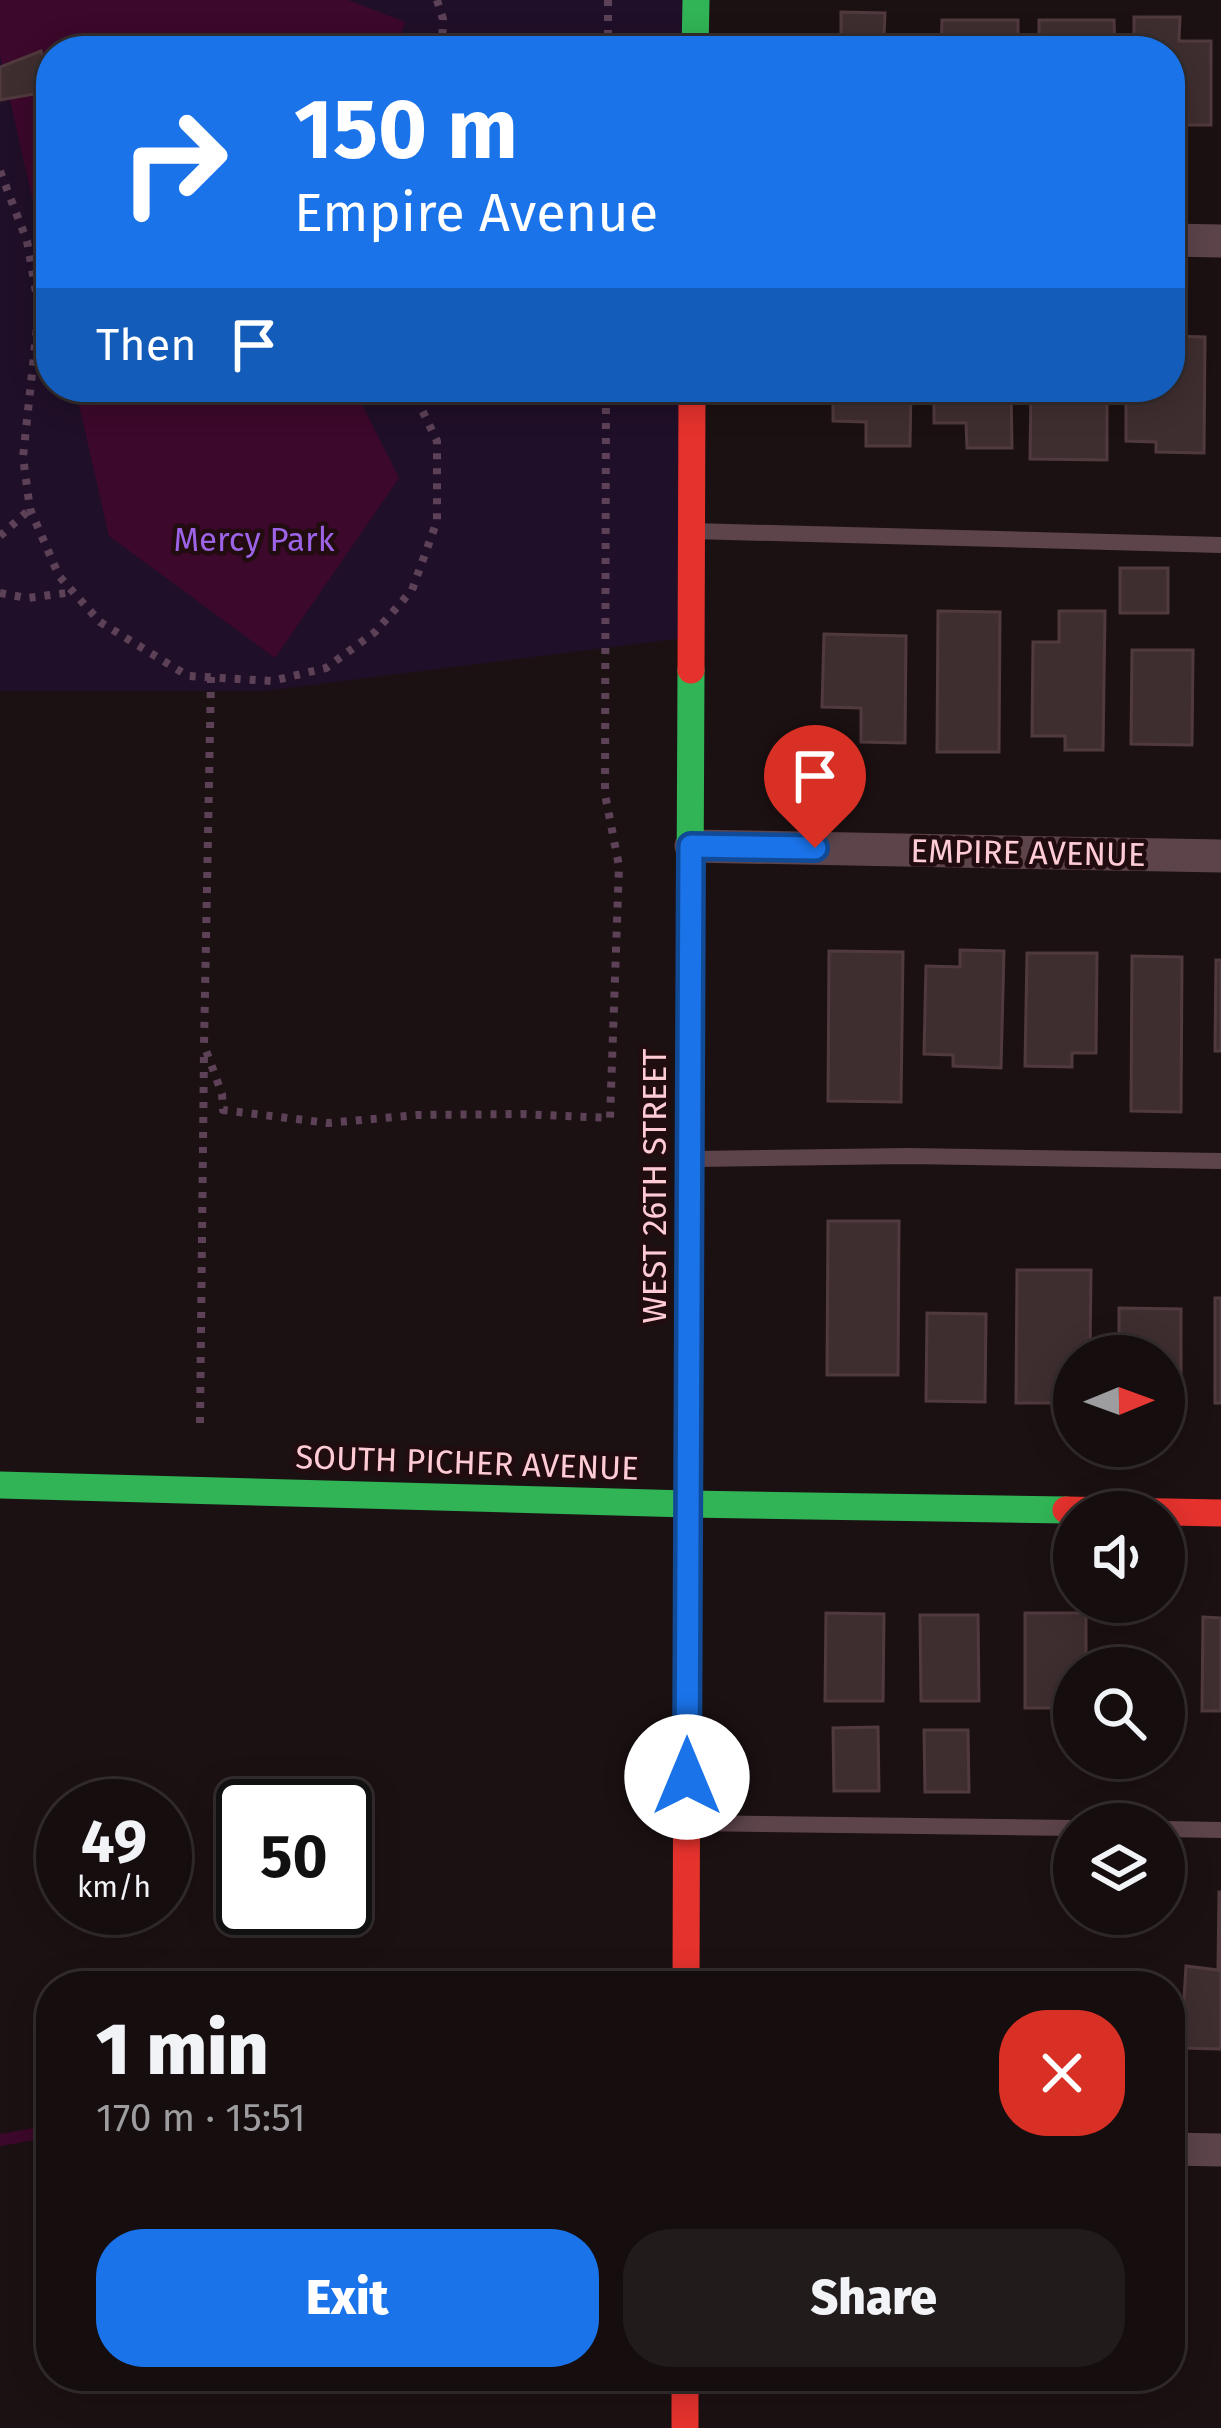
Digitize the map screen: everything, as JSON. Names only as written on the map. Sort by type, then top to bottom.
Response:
[{"type":"main road","points":[[695,36],[696,0]]},
{"type":"main road","name":"WEST 26TH STREET","points":[[686,1971],[692,402]]},
{"type":"main road","name":"SOUTH PICHER AVENUE","points":[[0,1485],[1221,1513]]},
{"type":"main road","points":[[685,2391],[685,2428]]},
{"type":"street","points":[[1185,240],[1221,241]]},
{"type":"street","name":"EMPIRE AVENUE","points":[[691,846],[1221,856]]},
{"type":"street","points":[[1185,2149],[1221,2150]]},
{"type":"lane","points":[[692,531],[1221,545]]},
{"type":"lane","points":[[689,1159],[908,1156],[1221,1162]]},
{"type":"lane","points":[[687,1823],[1053,1828]]},
{"type":"lane","points":[[1185,1829],[1221,1829]]},
{"type":"path","points":[[436,0],[442,36]]},
{"type":"path","points":[[608,0],[608,36]]},
{"type":"path","points":[[0,170],[27,241],[36,292]]},
{"type":"path","points":[[36,337],[23,457],[30,508],[59,576],[100,622],[188,676],[272,681],[326,668],[375,632],[412,590],[436,520],[436,441],[418,402]]},
{"type":"path","points":[[204,1045],[224,1110],[328,1124],[417,1114],[610,1118],[619,866],[605,794],[606,402]]},
{"type":"path","points":[[0,536],[30,508]]},
{"type":"path","points":[[0,593],[28,598],[74,592]]},
{"type":"path","points":[[200,1423],[211,677]]},
{"type":"green space","name":"Mercy Park","points":[[0,0],[698,0],[698,36],[36,36],[36,402],[694,402],[692,637],[264,691],[0,691]]},
{"type":"shaded area","points":[[0,0],[348,0],[405,22],[401,36],[36,36],[36,214],[0,56]]},
{"type":"shaded area","points":[[78,402],[361,402],[399,478],[275,658],[109,536]]},
{"type":"building","points":[[841,12],[885,13],[884,36],[841,36]]},
{"type":"building","points":[[1134,17],[1180,17],[1179,36],[1134,36]]},
{"type":"building","points":[[942,20],[1018,20],[1018,36],[941,36]]},
{"type":"building","points":[[1039,20],[1114,20],[1115,36],[1039,36]]},
{"type":"building","points":[[1185,41],[1211,41],[1211,125],[1185,125]]},
{"type":"building","points":[[36,53],[36,94],[0,100],[0,67]]},
{"type":"building","points":[[1185,336],[1205,337],[1204,453],[1156,452],[1156,442],[1126,441],[1126,402],[1185,402]]},
{"type":"building","points":[[833,402],[911,402],[910,446],[866,446],[866,422],[833,421]]},
{"type":"building","points":[[934,402],[1011,402],[1012,448],[967,448],[966,423],[934,423]]},
{"type":"building","points":[[1031,402],[1107,402],[1107,460],[1030,459]]},
{"type":"building","points":[[1120,568],[1168,568],[1168,613],[1120,613]]},
{"type":"building","points":[[938,611],[1000,612],[999,752],[937,752]]},
{"type":"building","points":[[1059,611],[1105,611],[1103,750],[1065,750],[1065,736],[1032,736],[1033,642],[1059,642]]},
{"type":"building","points":[[824,634],[906,636],[905,743],[861,742],[861,708],[822,707]]},
{"type":"building","points":[[1132,650],[1193,650],[1192,745],[1131,744]]},
{"type":"building","points":[[960,950],[1004,951],[1001,1068],[953,1066],[953,1055],[924,1054],[926,966],[960,967]]},
{"type":"building","points":[[829,951],[903,952],[901,1102],[828,1101]]},
{"type":"building","points":[[1027,953],[1097,953],[1096,1053],[1072,1053],[1072,1067],[1025,1066]]},
{"type":"building","points":[[1132,956],[1182,957],[1181,1112],[1131,1111]]},
{"type":"building","points":[[1216,960],[1221,960],[1221,1051],[1215,1051]]},
{"type":"building","points":[[828,1221],[899,1221],[898,1375],[827,1375]]},
{"type":"building","points":[[1017,1270],[1091,1270],[1090,1335],[1053,1335],[1053,1403],[1016,1403]]},
{"type":"building","points":[[1215,1298],[1221,1298],[1221,1403],[1215,1403]]},
{"type":"building","points":[[1119,1308],[1181,1309],[1181,1335],[1119,1335]]},
{"type":"building","points":[[927,1313],[986,1314],[985,1402],[926,1401]]},
{"type":"building","points":[[826,1613],[884,1614],[883,1701],[825,1701]]},
{"type":"building","points":[[1025,1613],[1053,1613],[1053,1623],[1086,1623],[1086,1647],[1053,1647],[1053,1708],[1025,1708]]},
{"type":"building","points":[[920,1615],[978,1615],[979,1701],[921,1701]]},
{"type":"building","points":[[1203,1617],[1221,1618],[1221,1711],[1202,1711]]},
{"type":"building","points":[[878,1727],[879,1791],[834,1791],[833,1728]]},
{"type":"building","points":[[924,1730],[968,1730],[969,1792],[925,1792]]},
{"type":"building","points":[[1221,1892],[1221,2049],[1185,2048],[1186,1966],[1218,1970]]},
{"type":"waterway","points":[[0,2140],[36,2134]]},
{"type":"traffic: fast","points":[[695,36],[696,0]]},
{"type":"traffic: fast","points":[[688,1344],[691,670]]},
{"type":"traffic: fast","points":[[0,1485],[1053,1510]]},
{"type":"traffic: jam","points":[[691,670],[692,402]]},
{"type":"traffic: jam","points":[[686,1971],[688,1344]]},
{"type":"traffic: jam","points":[[1185,1512],[1221,1513]]},
{"type":"traffic: jam","points":[[685,2391],[685,2428]]},
{"type":"route","points":[[687,1777],[691,846],[815,848]]}]
